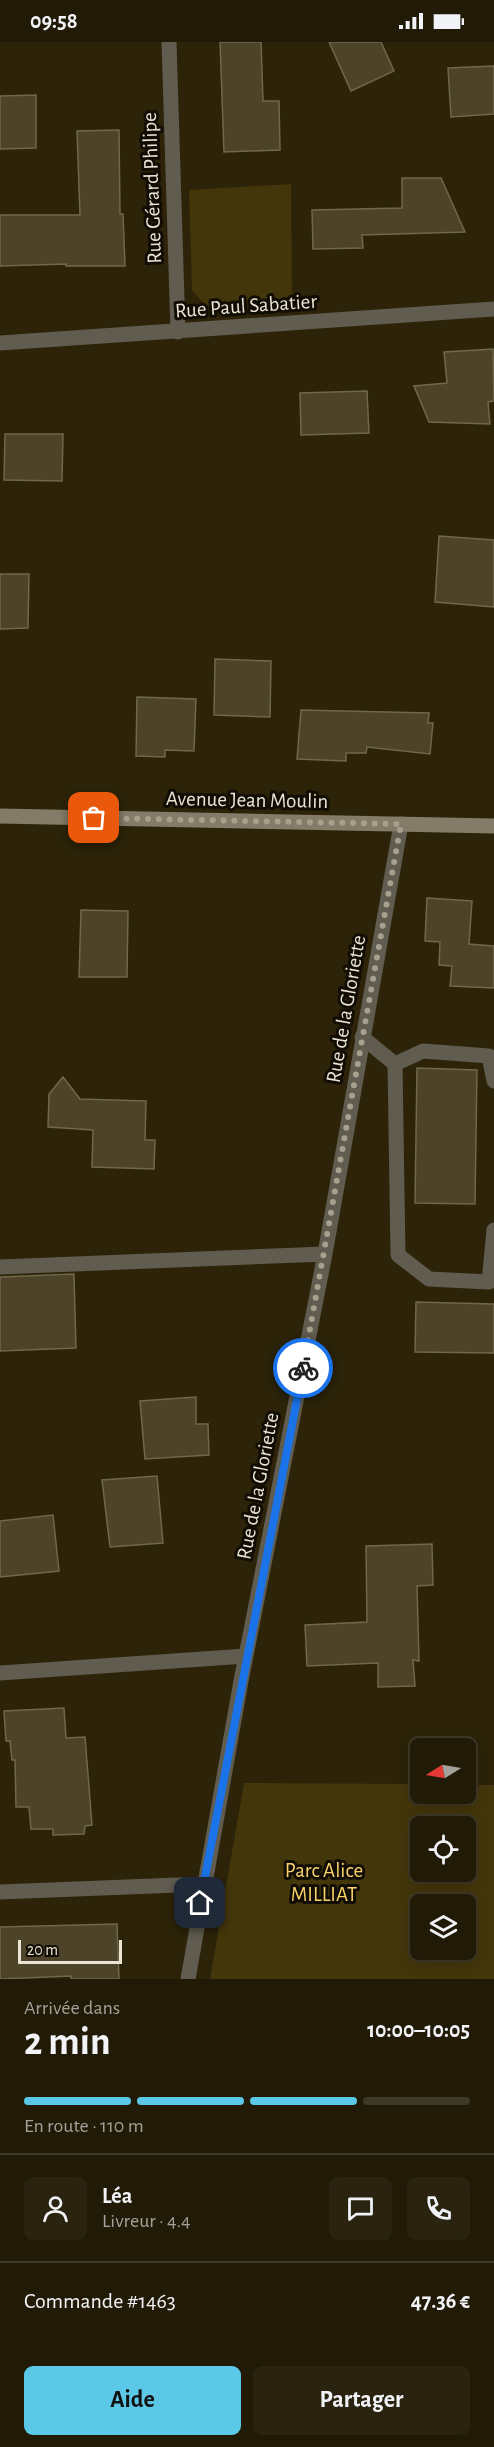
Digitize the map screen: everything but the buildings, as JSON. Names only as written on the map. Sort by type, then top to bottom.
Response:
[{"type":"main road","name":"Avenue Jean Moulin","points":[[0,816],[494,826]]},
{"type":"street","name":"Rue Gérard Philipe","points":[[169,42],[178,332]]},
{"type":"street","name":"Rue Paul Sabatier","points":[[0,343],[494,309]]},
{"type":"street","name":"Rue de la Gloriette","points":[[188,1979],[203,1884],[246,1656],[325,1254],[401,824]]},
{"type":"street","points":[[362,1037],[394,1064],[398,1255],[429,1279],[489,1282],[494,1230]]},
{"type":"street","points":[[394,1064],[423,1051],[489,1056],[494,1081]]},
{"type":"street","points":[[0,1267],[325,1254]]},
{"type":"street","points":[[0,1673],[246,1656]]},
{"type":"street","points":[[0,1892],[203,1884]]},
{"type":"green space","points":[[291,184],[292,301],[207,307],[192,290],[189,190]]},
{"type":"green space","name":"Parc Alice MILLIAT","points":[[244,1783],[410,1784],[410,1804],[476,1804],[476,1785],[494,1785],[494,1979],[210,1979]]},
{"type":"way so far","points":[[94,818],[401,824],[303,1368]]},
{"type":"route","points":[[200,1903],[240,1681],[303,1368]]}]
